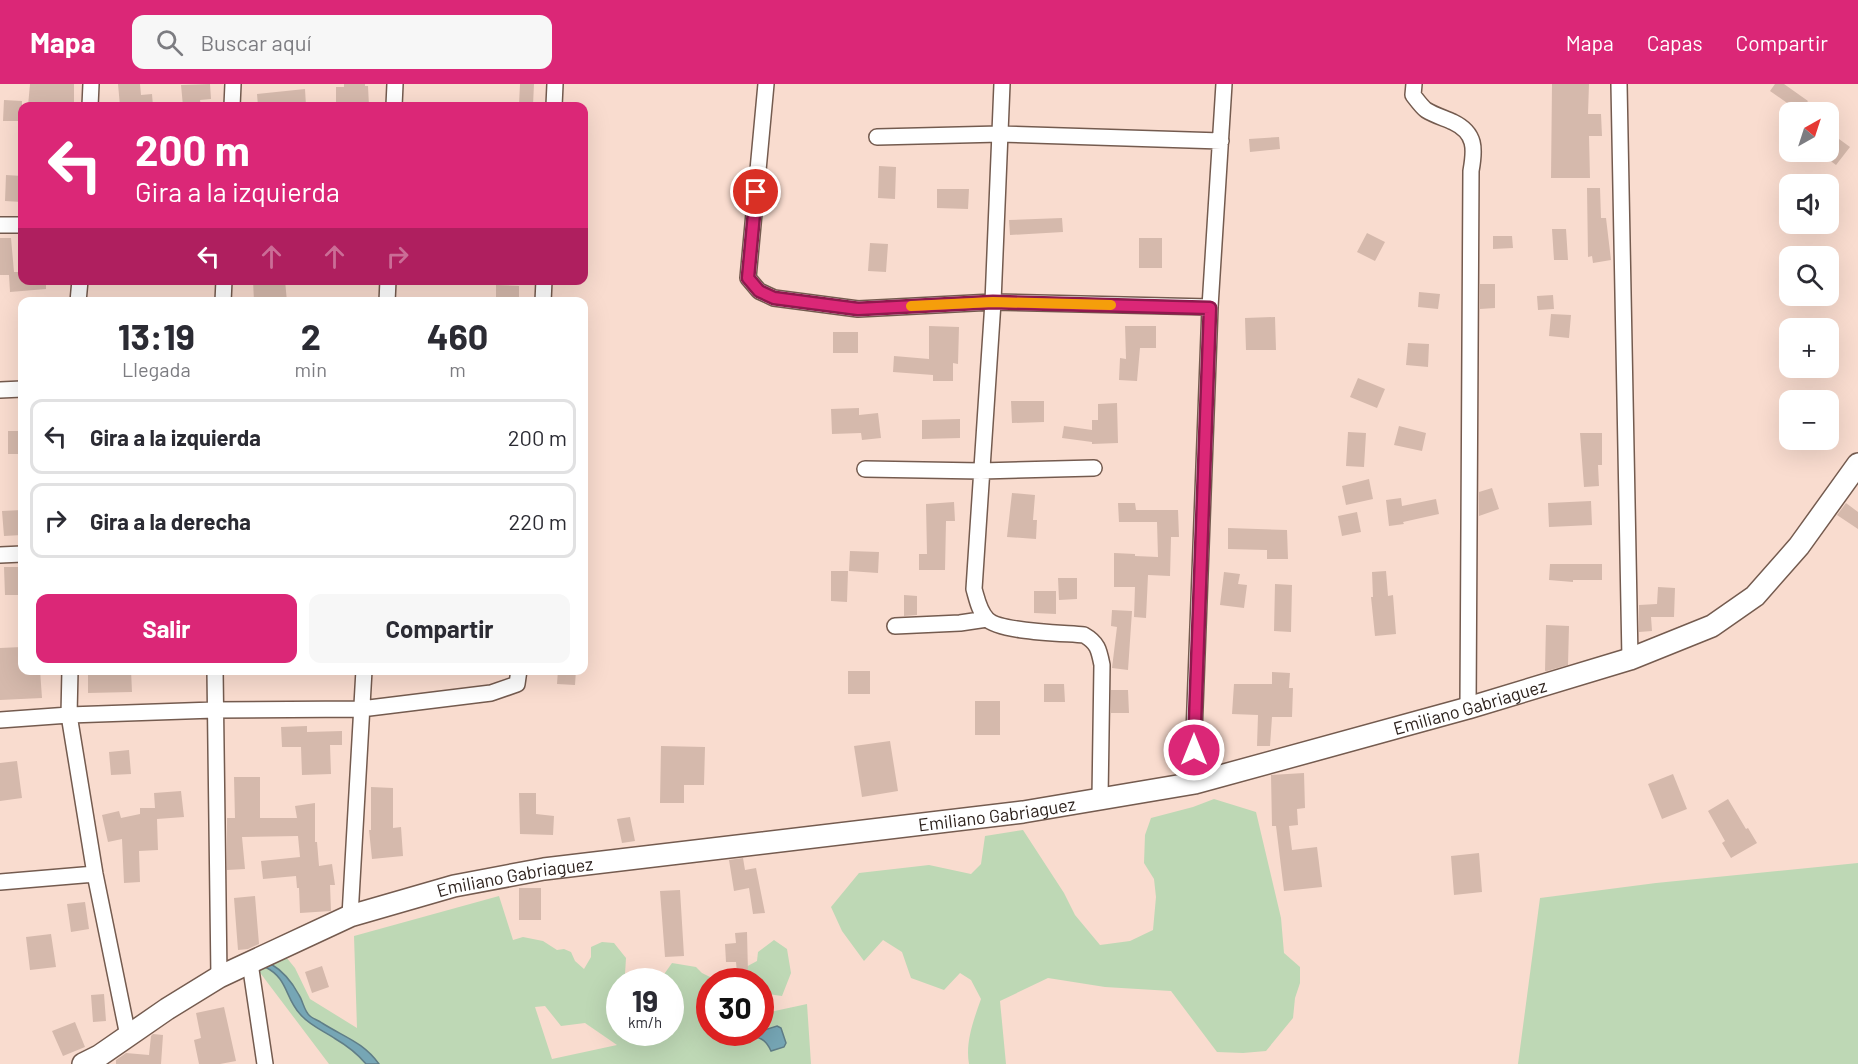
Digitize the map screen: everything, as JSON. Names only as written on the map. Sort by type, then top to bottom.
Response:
[{"type":"main road","name":"Emiliano Gabriaguez","points":[[93,1061],[219,977],[350,916],[454,886],[544,869],[1023,812],[1195,783],[1468,708],[1630,659],[1712,626],[1755,596],[1799,546],[1858,464]]},
{"type":"street","points":[[90,102],[91,84]]},
{"type":"street","points":[[232,102],[233,84]]},
{"type":"street","points":[[394,102],[395,84]]},
{"type":"street","points":[[554,102],[555,84]]},
{"type":"street","points":[[766,84],[748,278],[759,291],[774,298],[858,309],[993,302],[1210,308]]},
{"type":"street","points":[[1002,84],[993,302],[974,589],[979,606],[987,619],[1000,627],[1084,635],[1093,640],[1098,648],[1102,665],[1100,798]]},
{"type":"street","points":[[1195,783],[1194,734],[1210,308],[1224,84]]},
{"type":"street","points":[[1413,84],[1413,95],[1425,109],[1464,129],[1473,141],[1468,708]]},
{"type":"street","points":[[1619,84],[1630,659]]},
{"type":"street","points":[[877,136],[1000,134],[1221,141]]},
{"type":"street","points":[[0,225],[18,225]]},
{"type":"street","points":[[0,390],[18,389]]},
{"type":"street","points":[[865,470],[981,471],[1094,468]]},
{"type":"street","points":[[0,555],[18,554]]},
{"type":"street","points":[[895,626],[960,623],[987,619]]},
{"type":"street","points":[[70,675],[69,715],[95,874],[128,1036]]},
{"type":"street","points":[[215,675],[219,977]]},
{"type":"street","points":[[350,916],[364,675]]},
{"type":"street","points":[[0,720],[214,710],[361,709],[491,693],[517,684],[518,675]]},
{"type":"street","points":[[0,882],[95,874]]},
{"type":"street","points":[[250,963],[265,1064]]},
{"type":"green space","points":[[1214,799],[1256,812],[1281,918],[1284,953],[1300,967],[1300,983],[1295,998],[1293,1018],[1266,1051],[1217,1052],[1171,991],[1105,987],[1048,978],[1000,1001],[1006,1064],[969,1064],[969,1039],[981,999],[971,980],[960,973],[944,990],[911,978],[902,952],[883,940],[864,961],[842,931],[831,907],[859,873],[929,865],[971,874],[981,864],[985,836],[1023,830],[1064,893],[1075,915],[1100,945],[1130,941],[1153,930],[1156,897],[1154,879],[1144,863],[1145,835],[1151,818]]},
{"type":"green space","points":[[1858,863],[1858,1064],[1518,1064],[1540,898],[1656,883]]},
{"type":"green space","points":[[499,896],[513,940],[523,937],[543,941],[557,950],[564,949],[571,952],[575,961],[584,969],[591,957],[591,947],[602,942],[614,943],[626,958],[625,968],[606,968],[606,1037],[585,1023],[561,1026],[545,1006],[535,1007],[552,1059],[612,1046],[684,1046],[684,968],[668,968],[672,963],[697,968],[696,1046],[774,1046],[774,1011],[807,1004],[811,1064],[329,1064],[258,970],[286,957],[295,968],[310,999],[357,1028],[354,936]]},
{"type":"green space","points":[[774,940],[787,949],[791,973],[782,996],[774,995],[774,968],[744,968],[757,961],[758,952]]},
{"type":"water","points":[[271,964],[290,981],[310,1016],[360,1045],[379,1064],[366,1064],[347,1046],[304,1018],[295,1008],[282,982],[265,967]]},
{"type":"water","points":[[774,1027],[781,1028],[786,1043],[784,1047],[771,1051],[768,1046],[774,1046]]},
{"type":"building","points":[[30,84],[74,84],[74,102],[28,102]]},
{"type":"building","points":[[118,84],[140,84],[141,95],[152,94],[153,102],[120,102]]},
{"type":"building","points":[[210,84],[211,99],[200,100],[200,102],[183,102],[181,85]]},
{"type":"building","points":[[344,84],[365,84],[368,86],[369,102],[336,102],[336,87],[344,87]]},
{"type":"building","points":[[520,84],[534,84],[533,102],[519,102]]},
{"type":"building","points":[[1552,84],[1589,84],[1588,114],[1601,114],[1602,136],[1589,136],[1590,178],[1551,178]]},
{"type":"building","points":[[1775,84],[1784,84],[1808,101],[1786,102],[1770,91]]},
{"type":"building","points":[[305,89],[306,102],[258,102],[257,94]]},
{"type":"building","points":[[4,100],[22,101],[18,102],[18,121],[3,121]]},
{"type":"building","points":[[1279,137],[1280,149],[1250,152],[1249,139]]},
{"type":"building","points":[[1839,139],[1850,147],[1839,161]]},
{"type":"building","points":[[879,166],[896,167],[895,199],[878,198]]},
{"type":"building","points":[[6,175],[18,176],[18,202],[5,201]]},
{"type":"building","points":[[1587,188],[1600,188],[1601,218],[1606,218],[1611,260],[1593,263],[1592,256],[1588,257]]},
{"type":"building","points":[[937,189],[969,189],[968,209],[937,208]]},
{"type":"building","points":[[1062,218],[1063,232],[1010,235],[1009,220]]},
{"type":"building","points":[[1552,229],[1566,229],[1568,260],[1554,260]]},
{"type":"building","points":[[1367,233],[1385,242],[1375,261],[1357,252]]},
{"type":"building","points":[[1493,236],[1512,236],[1513,248],[1493,249]]},
{"type":"building","points":[[0,238],[11,238],[14,272],[18,272],[18,285],[46,285],[46,289],[10,292],[9,275],[0,275]]},
{"type":"building","points":[[1139,238],[1162,238],[1162,268],[1139,268]]},
{"type":"building","points":[[870,243],[888,244],[886,272],[868,271]]},
{"type":"building","points":[[1480,284],[1495,284],[1495,308],[1480,309]]},
{"type":"building","points":[[253,285],[285,285],[287,297],[254,297]]},
{"type":"building","points":[[496,285],[519,286],[519,297],[496,297]]},
{"type":"building","points":[[1419,292],[1440,294],[1438,309],[1418,307]]},
{"type":"building","points":[[1553,295],[1554,309],[1538,310],[1537,296]]},
{"type":"building","points":[[1551,314],[1571,315],[1569,338],[1549,336]]},
{"type":"building","points":[[1275,317],[1276,350],[1246,350],[1245,318]]},
{"type":"building","points":[[929,326],[959,327],[958,364],[953,363],[953,381],[933,381],[933,375],[893,372],[894,356],[929,359]]},
{"type":"building","points":[[1125,326],[1156,326],[1156,348],[1140,348],[1137,381],[1119,380],[1120,358],[1126,359]]},
{"type":"building","points":[[833,332],[858,332],[858,353],[833,353]]},
{"type":"building","points":[[1408,343],[1429,344],[1428,367],[1406,365]]},
{"type":"building","points":[[1358,378],[1385,389],[1377,408],[1350,397]]},
{"type":"building","points":[[1011,401],[1044,401],[1044,422],[1012,423]]},
{"type":"building","points":[[1117,403],[1118,443],[1092,444],[1092,442],[1062,438],[1064,426],[1092,430],[1092,420],[1098,420],[1098,404]]},
{"type":"building","points":[[859,408],[859,415],[878,413],[881,438],[862,440],[861,433],[832,434],[831,409]]},
{"type":"building","points":[[960,419],[960,438],[922,439],[922,420]]},
{"type":"building","points":[[1399,426],[1426,433],[1422,451],[1394,445]]},
{"type":"building","points":[[8,431],[18,431],[18,454],[8,454]]},
{"type":"building","points":[[1348,432],[1366,433],[1364,467],[1346,466]]},
{"type":"building","points":[[1580,433],[1602,433],[1602,465],[1598,465],[1599,486],[1584,487]]},
{"type":"building","points":[[1369,479],[1373,499],[1346,505],[1342,486]]},
{"type":"building","points":[[1492,488],[1499,509],[1479,516],[1479,492]]},
{"type":"building","points":[[1012,493],[1035,495],[1033,520],[1037,520],[1036,539],[1007,537]]},
{"type":"building","points":[[1401,498],[1402,506],[1436,499],[1439,514],[1389,526],[1386,500]]},
{"type":"building","points":[[1591,501],[1592,525],[1549,527],[1548,503]]},
{"type":"building","points":[[954,502],[955,521],[946,521],[945,570],[919,570],[919,554],[927,554],[926,504]]},
{"type":"building","points":[[1118,503],[1135,503],[1136,510],[1178,510],[1179,537],[1171,537],[1170,576],[1148,575],[1146,618],[1134,617],[1135,587],[1114,587],[1114,553],[1158,557],[1157,522],[1119,522]]},
{"type":"building","points":[[1846,503],[1858,512],[1858,529],[1837,515]]},
{"type":"building","points":[[18,510],[18,535],[4,536],[2,511]]},
{"type":"building","points":[[1357,512],[1361,532],[1342,536],[1338,516]]},
{"type":"building","points":[[1228,528],[1287,530],[1288,559],[1267,559],[1267,550],[1228,549]]},
{"type":"building","points":[[850,551],[879,552],[878,573],[849,571]]},
{"type":"building","points":[[1550,564],[1602,564],[1602,580],[1573,580],[1573,582],[1549,580]]},
{"type":"building","points":[[4,567],[18,567],[18,595],[5,595]]},
{"type":"building","points":[[831,571],[848,571],[847,602],[831,601]]},
{"type":"building","points":[[1386,571],[1388,596],[1393,595],[1396,634],[1375,636],[1371,597],[1373,597],[1372,572]]},
{"type":"building","points":[[1224,572],[1240,574],[1238,584],[1247,585],[1244,608],[1220,605]]},
{"type":"building","points":[[1058,578],[1077,578],[1077,599],[1059,600]]},
{"type":"building","points":[[1275,584],[1292,585],[1291,632],[1274,631]]},
{"type":"building","points":[[1658,587],[1675,588],[1674,617],[1651,617],[1652,631],[1639,632],[1639,605],[1657,604]]},
{"type":"building","points":[[1034,591],[1056,591],[1056,614],[1034,613]]},
{"type":"building","points":[[904,595],[917,596],[917,615],[904,616]]},
{"type":"building","points":[[1112,610],[1132,611],[1128,670],[1112,668],[1117,627],[1111,626]]},
{"type":"building","points":[[1546,625],[1569,626],[1568,665],[1545,671]]},
{"type":"building","points":[[18,647],[18,675],[40,675],[42,698],[0,700],[0,648]]},
{"type":"building","points":[[848,671],[870,671],[870,694],[848,694]]},
{"type":"building","points":[[1272,672],[1290,673],[1289,688],[1293,688],[1292,717],[1272,717],[1270,746],[1257,746],[1258,715],[1232,714],[1234,684],[1272,684]]},
{"type":"building","points":[[88,675],[131,675],[132,692],[88,693]]},
{"type":"building","points":[[558,675],[576,675],[575,685],[557,684]]},
{"type":"building","points":[[1044,684],[1064,684],[1065,702],[1044,702]]},
{"type":"building","points":[[1111,690],[1128,690],[1129,713],[1111,713]]},
{"type":"building","points":[[975,701],[1000,701],[1000,735],[975,735]]},
{"type":"building","points":[[307,726],[307,732],[342,731],[342,745],[330,745],[331,774],[302,775],[301,747],[282,747],[281,727]]},
{"type":"building","points":[[890,741],[898,791],[862,797],[854,746]]},
{"type":"building","points":[[661,746],[705,747],[704,785],[684,785],[684,803],[660,803]]},
{"type":"building","points":[[129,750],[131,774],[111,775],[109,752]]},
{"type":"building","points":[[17,761],[22,798],[0,801],[0,763]]},
{"type":"building","points":[[1304,773],[1305,808],[1297,809],[1298,825],[1289,826],[1292,850],[1317,847],[1322,887],[1284,891],[1276,826],[1272,826],[1271,775]]},
{"type":"building","points":[[1673,774],[1687,809],[1662,819],[1648,784]]},
{"type":"building","points":[[234,777],[260,777],[260,818],[297,818],[295,806],[315,803],[315,842],[317,842],[319,866],[332,864],[335,885],[330,885],[331,911],[300,913],[296,876],[263,879],[261,861],[300,857],[298,836],[242,837],[245,869],[227,870],[227,818],[235,818]]},
{"type":"building","points":[[371,787],[393,788],[393,828],[401,827],[403,856],[372,859],[369,830],[371,830]]},
{"type":"building","points":[[181,791],[184,817],[157,819],[158,850],[139,851],[140,882],[124,883],[122,839],[108,842],[102,815],[119,811],[121,818],[140,814],[140,808],[155,808],[154,793]]},
{"type":"building","points":[[519,793],[536,793],[536,814],[554,816],[553,835],[520,834]]},
{"type":"building","points":[[1728,799],[1757,843],[1731,858],[1722,843],[1725,841],[1708,811]]},
{"type":"building","points":[[630,817],[635,841],[622,843],[617,819]]},
{"type":"building","points":[[1479,853],[1482,892],[1454,895],[1451,856]]},
{"type":"building","points":[[743,858],[745,870],[756,868],[765,913],[753,914],[749,888],[734,891],[729,860]]},
{"type":"building","points":[[519,888],[541,888],[541,920],[519,920]]},
{"type":"building","points":[[680,890],[684,956],[665,957],[660,891]]},
{"type":"building","points":[[255,896],[259,944],[238,950],[234,898]]},
{"type":"building","points":[[85,902],[89,929],[71,932],[67,904]]},
{"type":"building","points":[[747,932],[748,968],[737,968],[736,962],[726,962],[725,944],[736,943],[735,933]]},
{"type":"building","points":[[51,934],[56,967],[30,970],[26,937]]},
{"type":"building","points":[[322,966],[329,987],[312,993],[305,972]]},
{"type":"building","points":[[104,994],[106,1021],[93,1022],[91,995]]},
{"type":"building","points":[[224,1007],[236,1061],[199,1064],[194,1040],[201,1038],[196,1013]]},
{"type":"building","points":[[75,1022],[85,1047],[63,1056],[52,1031]]},
{"type":"building","points":[[153,1034],[163,1035],[161,1064],[116,1064],[116,1060],[126,1053],[149,1055]]},
{"type":"slow traffic","points":[[911,306],[993,302],[1111,305]]},
{"type":"route","points":[[756,192],[748,278],[759,291],[774,298],[858,309],[993,302],[1210,308],[1194,750]]}]
